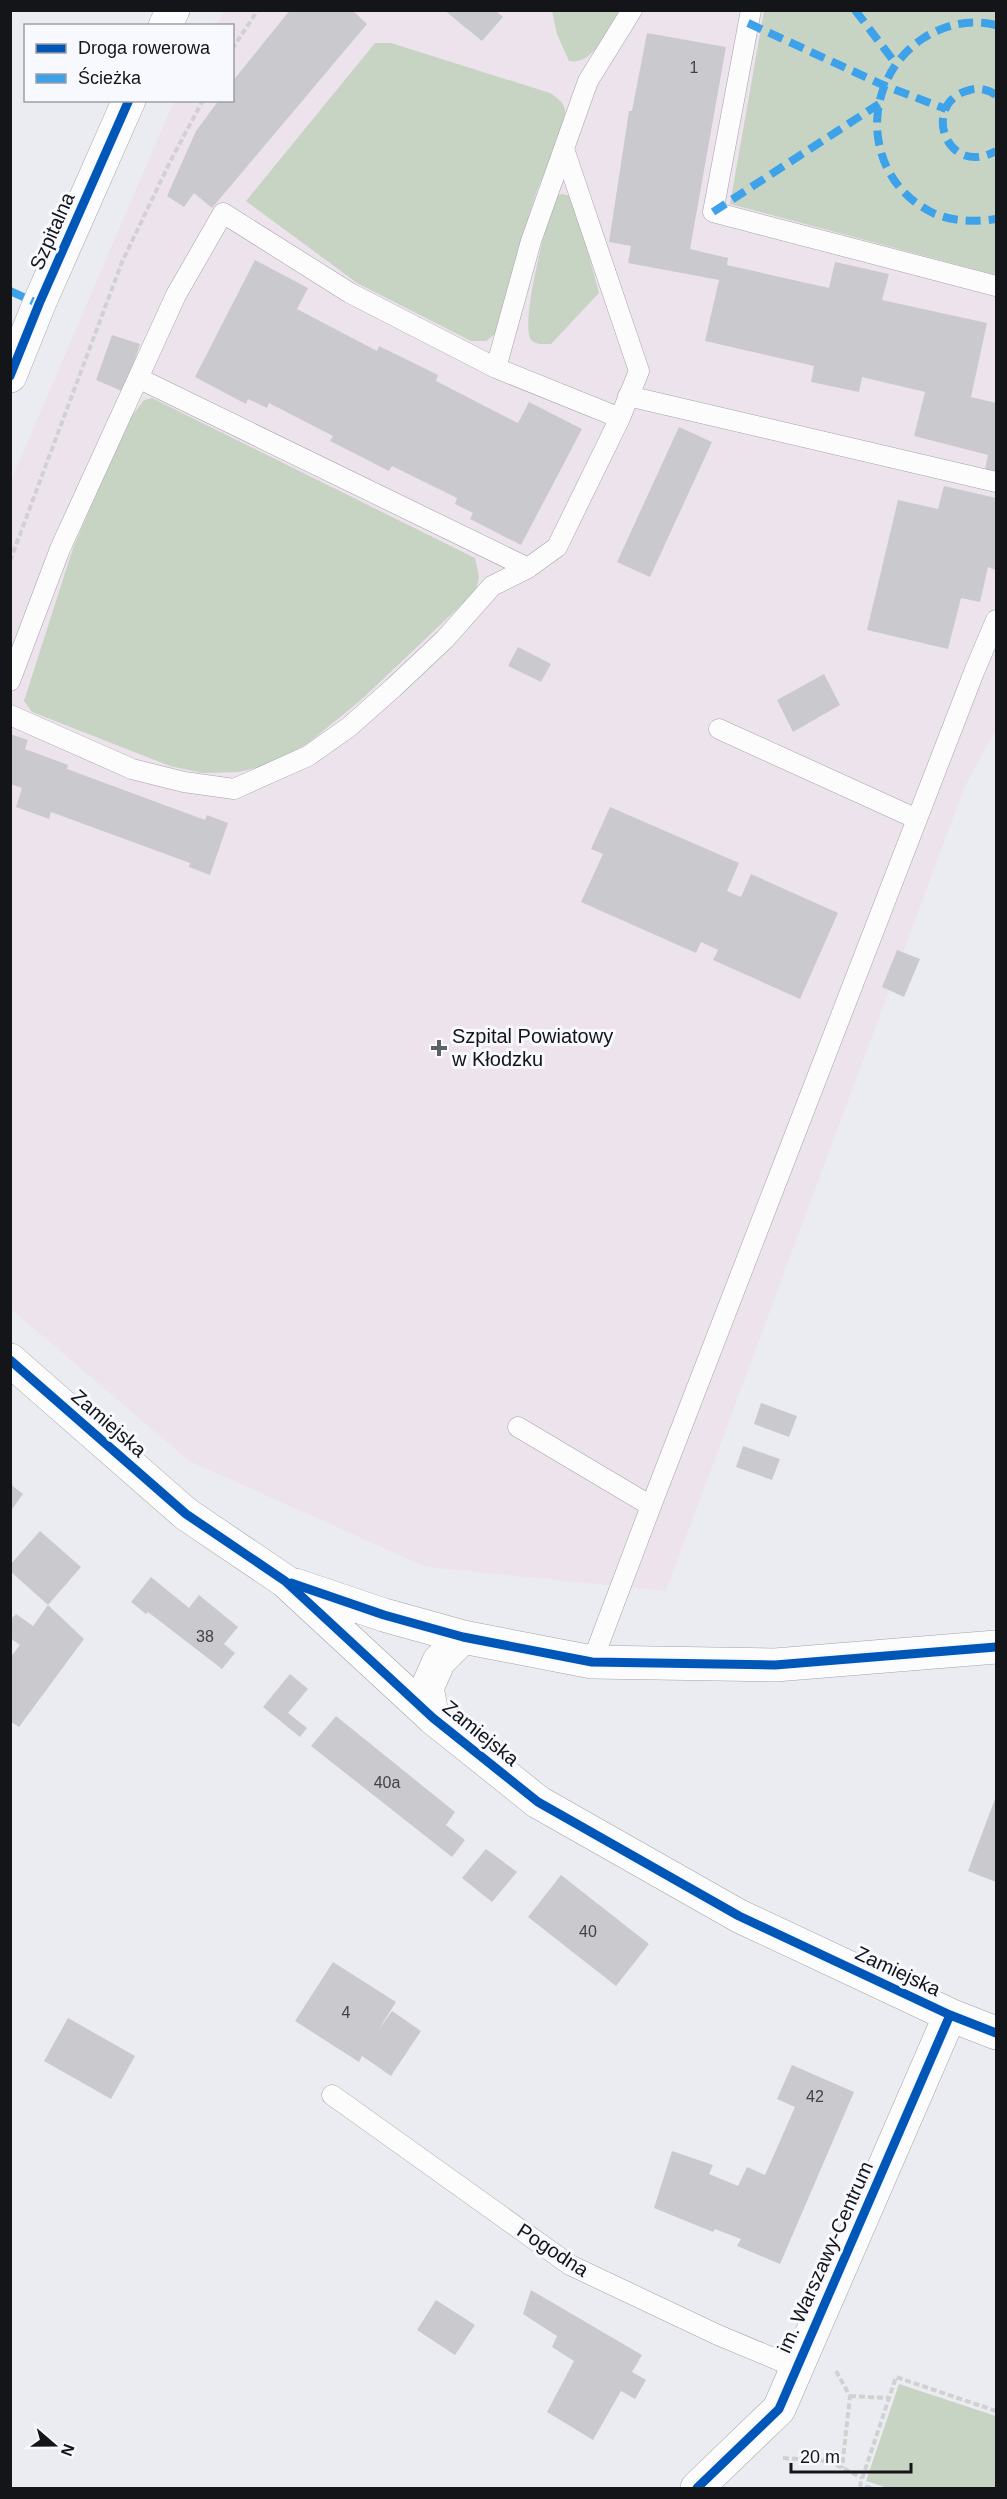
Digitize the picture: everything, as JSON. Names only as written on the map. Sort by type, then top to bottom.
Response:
[{"type":"street","points":[[166,24],[172,10]]},
{"type":"street","name":"Szpitalna","points":[[10,376],[39,304],[128,102]]},
{"type":"street","name":"Zamiejska","points":[[10,1360],[186,1514],[285,1581],[433,1718],[548,1808],[739,1916],[950,2015],[996,2033]]},
{"type":"street","points":[[285,1581],[384,1615],[463,1637],[592,1662],[775,1665],[996,1647]]},
{"type":"street","points":[[433,1718],[427,1688],[439,1661],[463,1637]]},
{"type":"street","name":"im. Warszawy-Centrum","points":[[697,2488],[779,2409],[950,2015]]},
{"type":"lane","points":[[496,368],[531,241],[588,81],[632,10]]},
{"type":"lane","points":[[751,10],[713,212],[996,286]]},
{"type":"lane","points":[[10,715],[132,769],[184,782],[234,789],[308,756],[349,727],[445,639],[492,586],[528,568],[557,547],[620,418],[639,371],[564,149]]},
{"type":"lane","points":[[10,681],[60,549],[176,295],[223,213],[350,293],[496,368],[620,418]]},
{"type":"lane","points":[[138,378],[528,568]]},
{"type":"lane","points":[[628,396],[996,482]]},
{"type":"lane","points":[[592,1662],[996,620]]},
{"type":"lane","points":[[719,729],[917,819]]},
{"type":"lane","points":[[518,1427],[651,1506]]},
{"type":"lane","name":"Pogodna","points":[[332,2095],[570,2265],[718,2335],[797,2368]]},
{"type":"path","points":[[234,46],[258,10]]},
{"type":"path","points":[[10,561],[122,262],[202,102]]},
{"type":"path","points":[[813,2332],[850,2396],[842,2468]]},
{"type":"path","points":[[870,2488],[860,2485],[896,2378],[996,2411]]},
{"type":"path","points":[[850,2396],[889,2398]]},
{"type":"path","points":[[731,2455],[829,2461],[862,2478]]},
{"type":"shaded area","name":"Szpital Powiatowy w Kłodzku","points":[[225,11],[996,11],[996,730],[965,786],[666,1591],[426,1567],[189,1461],[11,1309],[11,480],[174,102],[234,102],[234,24],[217,24]]},
{"type":"green space","points":[[552,10],[619,11],[593,52],[578,61],[569,61],[557,34]]},
{"type":"green space","points":[[764,11],[996,11],[996,275],[730,204]]},
{"type":"green space","points":[[375,43],[391,43],[550,93],[563,104],[564,123],[538,188],[515,264],[498,332],[486,341],[471,341],[357,283],[246,201]]},
{"type":"green space","points":[[557,195],[570,196],[575,204],[599,293],[551,344],[539,344],[532,341],[529,332],[531,297],[552,203]]},
{"type":"green space","points":[[152,398],[475,558],[479,577],[476,591],[361,700],[307,744],[271,764],[239,772],[202,773],[170,766],[32,712],[24,701],[73,548],[128,421],[144,400]]},
{"type":"green space","points":[[899,2384],[996,2416],[996,2488],[888,2488],[866,2481]]},
{"type":"building","points":[[290,10],[352,10],[367,24],[212,208],[194,193],[184,207],[167,196],[196,131],[218,102],[234,102],[234,80]]},
{"type":"building","points":[[444,10],[495,10],[503,17],[482,41]]},
{"type":"building","points":[[647,33],[726,47],[690,249],[728,258],[727,265],[829,288],[835,262],[889,274],[882,300],[987,323],[971,397],[996,403],[996,473],[985,470],[988,455],[914,436],[925,392],[862,377],[859,392],[811,382],[814,366],[705,341],[719,280],[628,263],[631,246],[609,242],[629,111],[632,111]]},
{"type":"building","points":[[255,260],[308,288],[297,309],[377,351],[379,346],[438,375],[436,381],[518,423],[529,402],[582,429],[521,545],[470,519],[473,513],[455,504],[457,498],[392,466],[389,471],[330,441],[333,436],[269,403],[267,408],[248,399],[246,404],[195,377]]},
{"type":"building","points":[[112,335],[140,344],[124,392],[96,380]]},
{"type":"building","points":[[679,427],[712,442],[650,577],[617,562]]},
{"type":"building","points":[[944,486],[996,498],[996,570],[988,567],[980,602],[961,598],[948,649],[867,630],[898,500],[938,509]]},
{"type":"building","points":[[518,647],[551,664],[541,682],[508,666]]},
{"type":"building","points":[[824,674],[840,705],[793,732],[777,700]]},
{"type":"building","points":[[10,734],[28,740],[25,749],[68,765],[67,769],[205,820],[207,815],[228,823],[210,875],[189,867],[190,863],[51,812],[49,819],[16,807],[22,788],[10,784]]},
{"type":"building","points":[[610,807],[739,863],[727,891],[741,897],[751,874],[838,913],[800,999],[713,960],[718,950],[701,942],[696,953],[581,902],[603,854],[591,849]]},
{"type":"building","points":[[897,950],[920,959],[904,997],[882,987]]},
{"type":"building","points":[[761,1403],[797,1416],[789,1437],[754,1424]]},
{"type":"building","points":[[743,1446],[780,1459],[772,1480],[736,1467]]},
{"type":"building","points":[[10,1484],[23,1494],[10,1512]]},
{"type":"building","points":[[40,1531],[81,1567],[48,1605],[10,1571],[10,1565]]},
{"type":"building","points":[[151,1577],[189,1608],[199,1595],[238,1627],[224,1644],[235,1653],[222,1669],[148,1612],[146,1614],[131,1602]]},
{"type":"building","points":[[48,1605],[84,1639],[19,1727],[10,1721],[10,1658],[20,1645],[10,1638],[10,1620],[16,1614],[33,1626]]},
{"type":"building","points":[[290,1674],[308,1689],[288,1713],[307,1728],[300,1737],[263,1707]]},
{"type":"building","points":[[336,1716],[455,1812],[446,1825],[465,1840],[452,1857],[311,1746]]},
{"type":"building","points":[[996,1796],[996,1882],[968,1871]]},
{"type":"building","points":[[486,1849],[517,1872],[492,1902],[462,1878]]},
{"type":"building","points":[[561,1875],[649,1944],[616,1986],[528,1917]]},
{"type":"building","points":[[333,1962],[396,2002],[377,2032],[392,2011],[421,2031],[391,2076],[362,2056],[359,2062],[295,2021]]},
{"type":"building","points":[[68,2018],[135,2056],[111,2099],[44,2061]]},
{"type":"building","points":[[792,2065],[854,2092],[780,2264],[737,2246],[741,2239],[715,2229],[713,2232],[654,2208],[672,2151],[713,2165],[709,2174],[738,2186],[747,2167],[765,2175],[795,2107],[777,2099]]},
{"type":"building","points":[[531,2290],[642,2355],[632,2372],[646,2380],[635,2399],[621,2391],[593,2440],[547,2412],[574,2361],[552,2347],[557,2336],[523,2314]]},
{"type":"building","points":[[436,2300],[475,2325],[455,2355],[417,2330]]},
{"type":"marked path","points":[[855,10],[896,64]]},
{"type":"marked path","points":[[748,23],[883,85],[946,109]]},
{"type":"marked path","points":[[996,25],[967,23],[949,26],[922,39],[901,57],[887,80],[879,104],[877,129],[882,154],[892,178],[910,198],[933,213],[956,220],[996,219]]},
{"type":"marked path","points":[[996,95],[987,90],[977,89],[955,97],[946,108],[943,122],[945,135],[952,147],[963,155],[978,157],[996,151]]},
{"type":"marked path","points":[[713,212],[879,104]]},
{"type":"marked path","points":[[10,291],[39,304]]},
{"type":"cycle path","points":[[10,376],[39,304],[128,102]]},
{"type":"cycle path","points":[[10,1360],[186,1514],[285,1581],[433,1718],[538,1802],[739,1916],[950,2015],[996,2033]]},
{"type":"cycle path","points":[[291,1583],[384,1615],[463,1637],[592,1662],[775,1665],[996,1647]]},
{"type":"cycle path","points":[[697,2488],[779,2409],[950,2015]]},
{"type":"place","name":"Szpital Powiatowy w Kłodzku","points":[[439,1048]]}]
